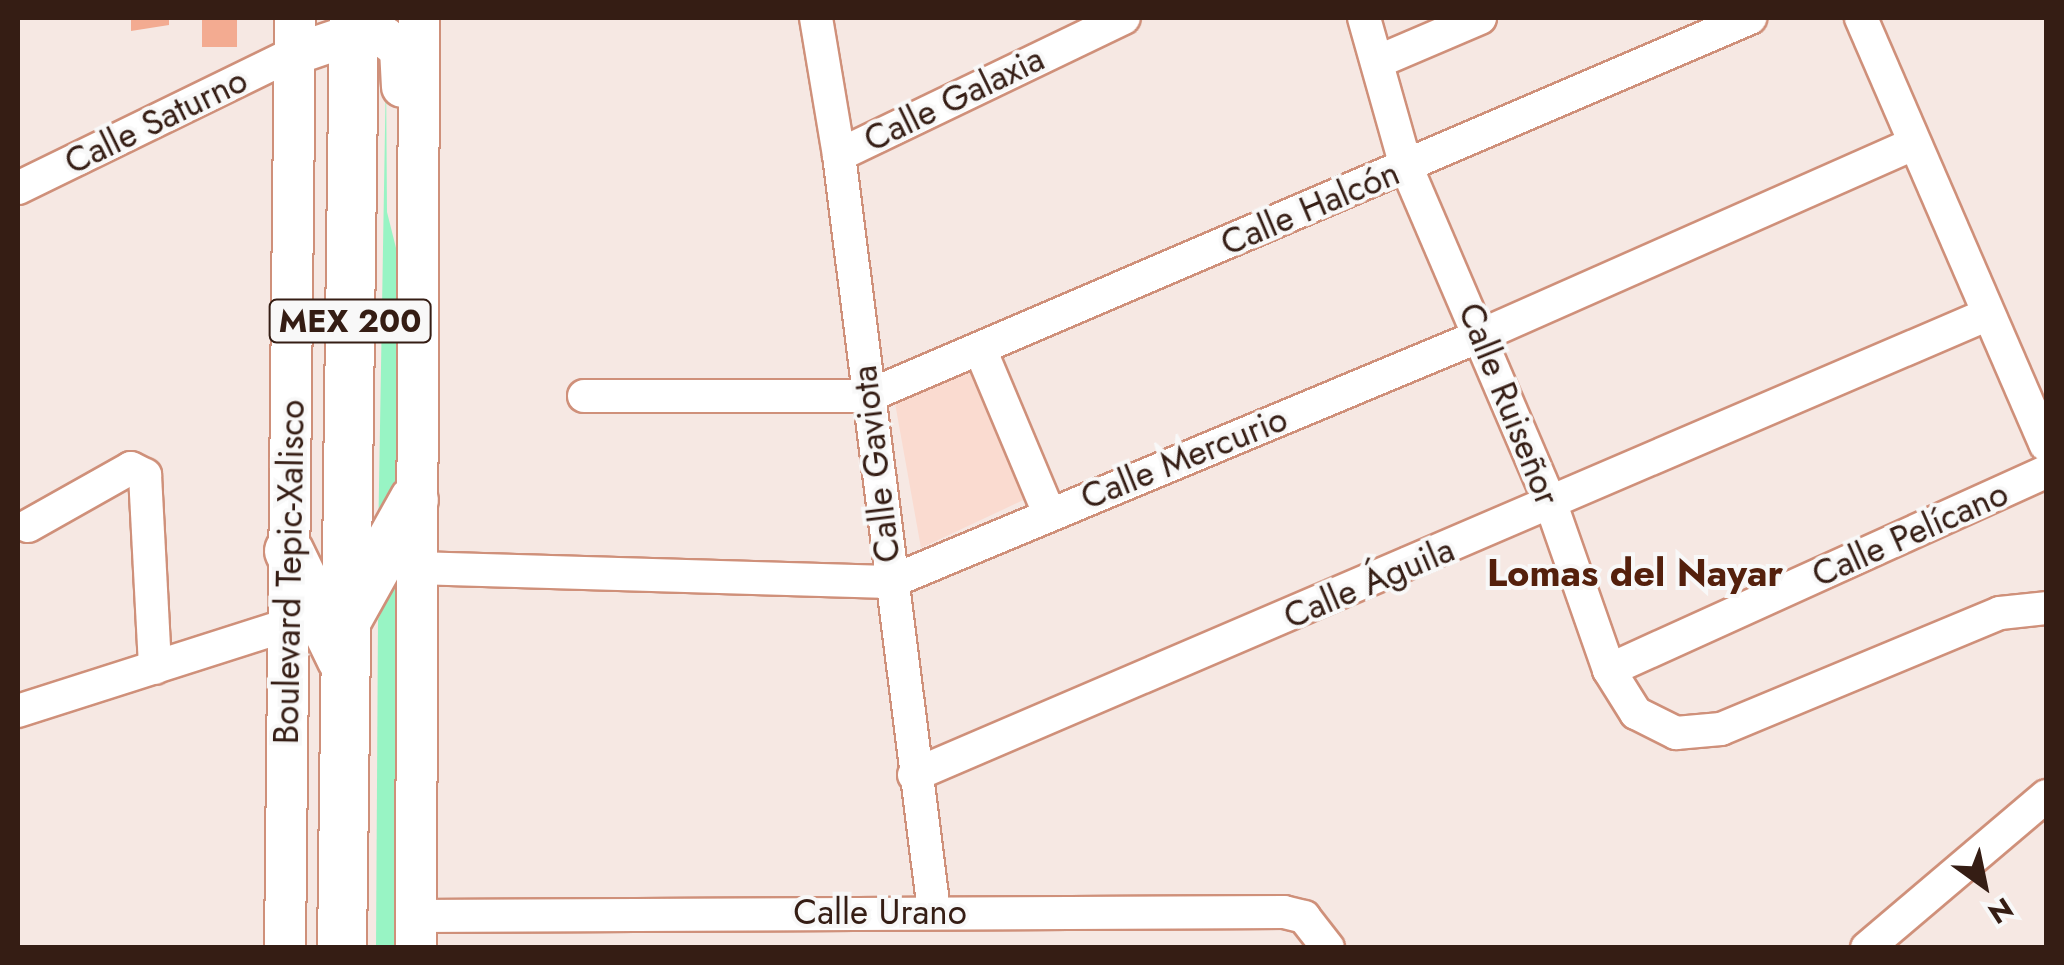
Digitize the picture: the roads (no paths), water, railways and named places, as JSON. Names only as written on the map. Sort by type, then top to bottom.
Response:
[{"type":"highway","name":"MEX 200","points":[[342,948],[356,23]]},
{"type":"highway","points":[[346,621],[414,500]]},
{"type":"highway","points":[[289,551],[346,668]]},
{"type":"main road","name":"MEX 200","points":[[416,932],[414,500],[419,18]]},
{"type":"main road","points":[[295,36],[356,23],[400,49],[402,205],[417,238]]},
{"type":"main road","name":"Boulevard Tepic-Xalisco","points":[[285,948],[295,36]]},
{"type":"street","name":"Calle Gaviota","points":[[816,18],[839,155],[934,911]]},
{"type":"street","name":"Calle Galaxia","points":[[839,155],[1124,18]]},
{"type":"street","name":"Calle Ruiseñor","points":[[1364,18],[1406,166],[1482,334],[1551,504],[1609,670],[1636,713],[1676,733],[1721,729],[2000,613],[2046,608]]},
{"type":"street","points":[[1378,62],[1480,18]]},
{"type":"street","name":"Calle Halcón","points":[[868,396],[1750,18]]},
{"type":"street","points":[[1861,18],[1986,315],[2046,445]]},
{"type":"street","name":"Calle Saturno","points":[[18,188],[295,36]]},
{"type":"street","name":"Calle Mercurio","points":[[414,568],[890,582],[1482,334],[1914,144]]},
{"type":"street","name":"Calle Águila","points":[[914,775],[1986,315]]},
{"type":"street","points":[[980,349],[1049,514]]},
{"type":"street","points":[[584,396],[868,396]]},
{"type":"street","points":[[28,526],[131,468],[144,474],[155,668]]},
{"type":"street","name":"Calle Pelícano","points":[[1609,670],[2046,472]]},
{"type":"street","points":[[18,711],[288,626]]},
{"type":"street","points":[[1867,948],[2046,796]]},
{"type":"street","name":"Calle Urano","points":[[416,932],[934,911],[1284,912],[1304,917],[1328,948]]},
{"type":"district","name":"Lomas del Nayar","points":[[1635,573]]}]
